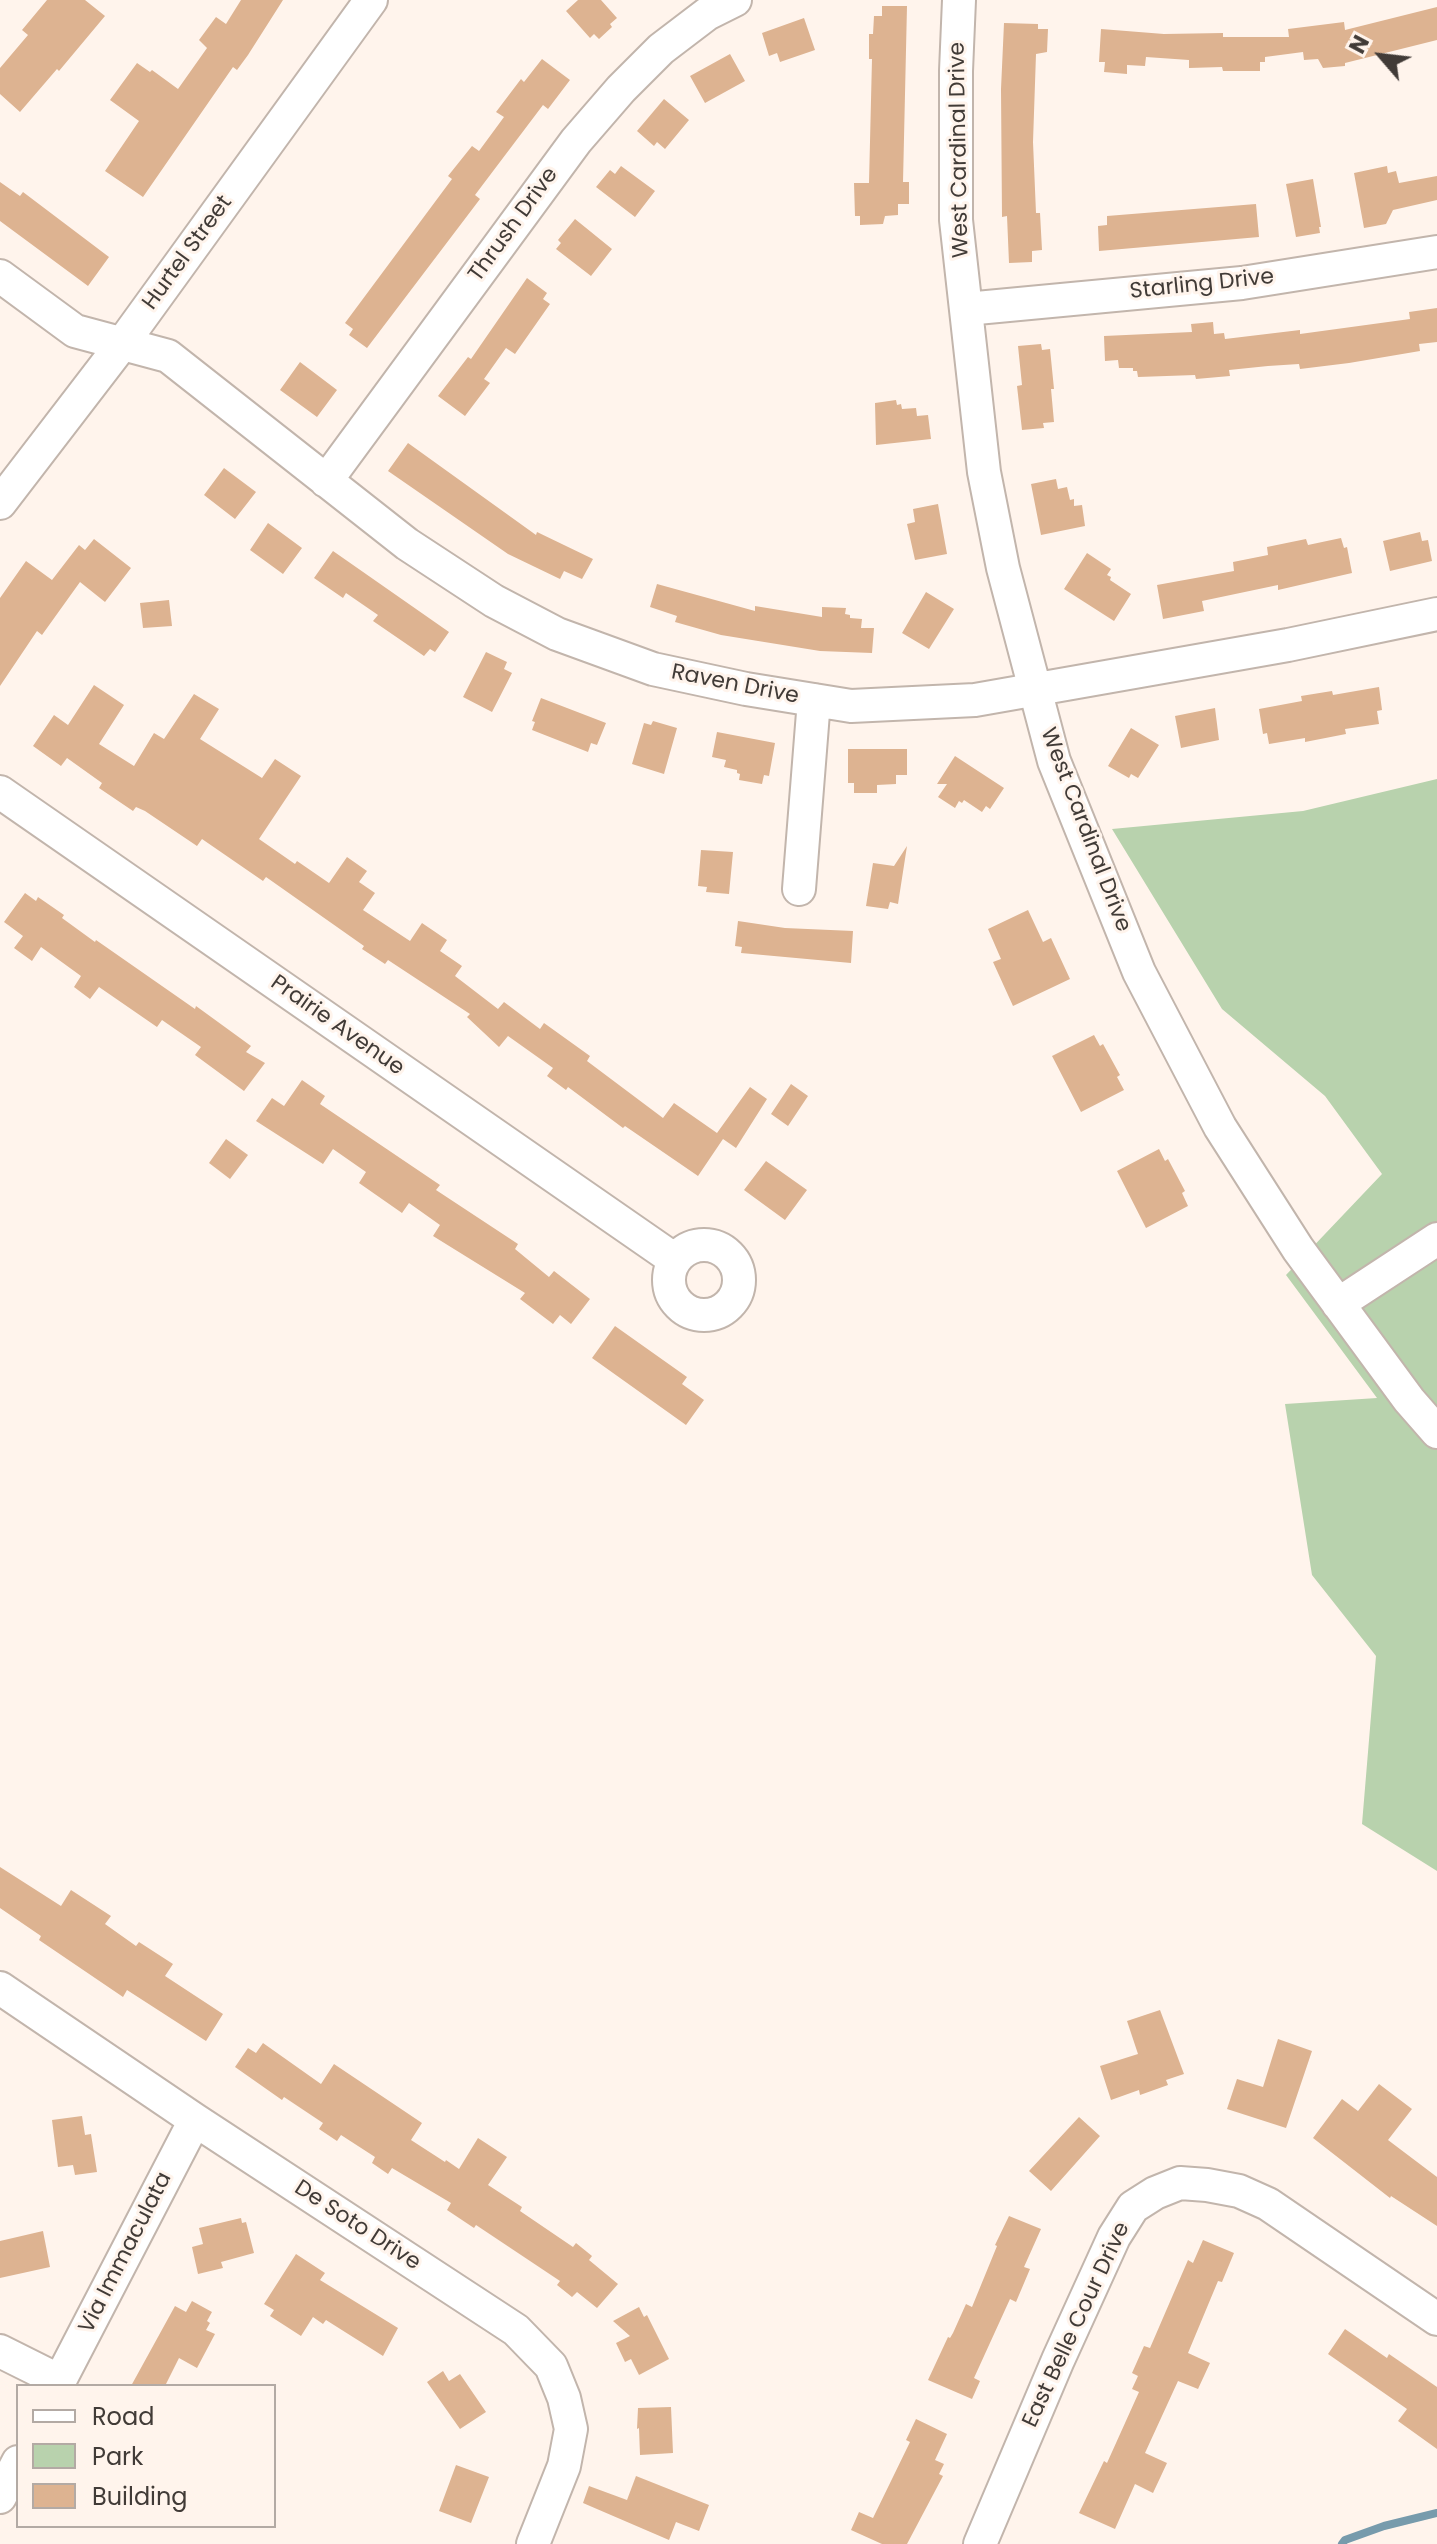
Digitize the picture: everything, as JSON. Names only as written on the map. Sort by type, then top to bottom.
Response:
[{"type":"street","name":"Hurtel Street","points":[[0,503],[122,344],[371,0]]},
{"type":"street","name":"Thrush Drive","points":[[326,481],[594,120],[661,49],[707,14],[735,0]]},
{"type":"street","name":"West Cardinal Drive","points":[[959,0],[956,220],[984,472],[1003,568],[1054,761],[1139,972],[1220,1127],[1298,1249],[1409,1400],[1437,1432]]},
{"type":"street","name":"Starling Drive","points":[[966,309],[1242,283],[1437,252]]},
{"type":"street","name":"Raven Drive","points":[[0,276],[75,331],[168,356],[407,544],[494,601],[557,634],[653,669],[746,689],[851,706],[975,700],[1288,645],[1437,614]]},
{"type":"street","points":[[799,889],[814,700]]},
{"type":"street","name":"Prairie Avenue","points":[[0,792],[675,1260]]},
{"type":"street","points":[[1338,1304],[1437,1239]]},
{"type":"street","name":"De Soto Drive","points":[[0,1988],[516,2330],[551,2366],[564,2398],[571,2429],[564,2466],[533,2544]]},
{"type":"street","name":"Via Immaculata","points":[[58,2384],[195,2120]]},
{"type":"street","name":"East Belle Cour Drive","points":[[980,2544],[1114,2237],[1133,2207],[1155,2193],[1180,2183],[1239,2191],[1268,2204],[1437,2319]]},
{"type":"street","points":[[0,2351],[58,2384]]},
{"type":"street","points":[[0,2497],[16,2466]]},
{"type":"green space","points":[[1437,779],[1437,1871],[1362,1824],[1376,1656],[1312,1575],[1285,1404],[1377,1398],[1286,1275],[1382,1174],[1325,1096],[1222,1009],[1112,829],[1303,811]]},
{"type":"building","points":[[47,0],[85,0],[105,16],[20,112],[0,94],[0,68],[28,35],[22,30]]},
{"type":"building","points":[[241,0],[283,0],[248,55],[237,70],[233,67],[143,197],[105,171],[139,121],[110,100],[137,63],[178,89],[207,48],[199,40],[216,17],[226,24]]},
{"type":"building","points":[[578,0],[601,0],[617,18],[599,39],[594,34],[590,38],[566,11]]},
{"type":"building","points":[[882,6],[907,6],[903,182],[909,182],[909,204],[898,204],[898,215],[885,216],[883,224],[860,225],[860,216],[855,216],[854,183],[869,183],[872,59],[869,59],[869,34],[873,34],[874,16],[882,16]]},
{"type":"building","points":[[1437,7],[1437,40],[1345,63],[1345,66],[1323,68],[1318,59],[1304,60],[1303,52],[1265,57],[1265,62],[1260,62],[1260,71],[1189,68],[1189,60],[1146,57],[1145,66],[1127,65],[1127,74],[1104,72],[1105,62],[1099,62],[1101,29],[1164,34],[1223,33],[1223,37],[1289,37],[1288,29],[1344,22],[1345,30]]},
{"type":"building","points":[[804,18],[815,50],[780,62],[777,53],[769,56],[762,33]]},
{"type":"building","points":[[1004,23],[1038,24],[1038,29],[1048,29],[1047,52],[1036,54],[1033,142],[1036,213],[1040,213],[1042,250],[1032,251],[1032,262],[1009,263],[1007,216],[1002,217]]},
{"type":"building","points":[[730,54],[745,81],[705,103],[690,76]]},
{"type":"building","points":[[542,59],[570,80],[548,109],[543,105],[475,195],[480,199],[367,348],[349,335],[353,329],[345,323],[452,179],[448,176],[472,146],[479,151],[504,117],[496,112],[521,79],[524,82]]},
{"type":"building","points":[[664,99],[689,120],[665,149],[657,142],[654,146],[637,131]]},
{"type":"building","points":[[621,166],[655,191],[635,217],[596,187],[610,170],[615,174]]},
{"type":"building","points":[[1387,166],[1388,173],[1396,171],[1399,183],[1437,176],[1437,200],[1393,210],[1386,224],[1364,228],[1354,173]]},
{"type":"building","points":[[1313,179],[1320,233],[1296,237],[1286,184]]},
{"type":"building","points":[[0,182],[20,196],[23,192],[109,257],[88,286],[0,221]]},
{"type":"building","points":[[1256,204],[1259,237],[1099,251],[1098,226],[1107,225],[1107,216]]},
{"type":"building","points":[[575,219],[612,249],[591,276],[556,249],[561,243],[558,240]]},
{"type":"building","points":[[527,278],[547,293],[543,299],[550,304],[515,354],[506,348],[484,379],[490,383],[465,416],[438,396],[468,357],[471,359]]},
{"type":"building","points":[[1437,308],[1437,342],[1419,344],[1420,351],[1349,363],[1300,369],[1299,364],[1229,370],[1230,376],[1196,379],[1195,375],[1138,377],[1133,368],[1119,368],[1118,360],[1105,361],[1104,336],[1192,332],[1191,324],[1213,322],[1214,334],[1224,333],[1225,339],[1300,330],[1300,334],[1410,319],[1409,312]]},
{"type":"building","points":[[1041,344],[1042,350],[1050,349],[1054,422],[1043,423],[1044,428],[1022,430],[1017,386],[1022,385],[1018,346]]},
{"type":"building","points":[[300,362],[337,390],[317,417],[280,390]]},
{"type":"building","points":[[896,400],[902,409],[916,408],[917,416],[928,415],[931,439],[876,445],[875,403]]},
{"type":"building","points":[[408,443],[536,535],[537,532],[593,559],[582,579],[564,571],[560,579],[508,554],[388,471]]},
{"type":"building","points":[[224,468],[256,492],[235,519],[204,495]]},
{"type":"building","points":[[1056,479],[1058,489],[1067,487],[1070,500],[1074,499],[1074,506],[1082,505],[1085,526],[1041,535],[1031,484]]},
{"type":"building","points":[[938,504],[947,554],[915,560],[907,524],[915,522],[913,509]]},
{"type":"building","points":[[268,523],[302,548],[283,574],[250,550]]},
{"type":"building","points":[[1420,532],[1422,541],[1428,540],[1432,561],[1390,571],[1383,541]]},
{"type":"building","points":[[1341,538],[1344,548],[1347,547],[1352,573],[1278,590],[1278,585],[1202,601],[1204,611],[1163,619],[1157,585],[1234,571],[1233,562],[1268,555],[1267,547],[1306,539],[1308,545]]},
{"type":"building","points":[[94,539],[131,568],[105,602],[80,582],[42,635],[37,631],[0,686],[0,598],[26,561],[52,580],[79,545],[85,550]]},
{"type":"building","points":[[333,551],[449,632],[435,652],[430,649],[424,656],[373,621],[378,615],[346,593],[343,598],[314,578]]},
{"type":"building","points":[[1087,553],[1111,569],[1107,575],[1111,577],[1110,580],[1131,594],[1114,621],[1064,589]]},
{"type":"building","points":[[657,584],[755,611],[755,606],[822,617],[822,607],[846,608],[845,614],[850,618],[862,619],[861,628],[874,628],[872,653],[820,651],[721,635],[675,622],[677,616],[650,607]]},
{"type":"building","points":[[926,592],[954,609],[929,649],[902,633]]},
{"type":"building","points":[[169,600],[172,626],[143,628],[140,603]]},
{"type":"building","points":[[486,652],[507,662],[504,669],[512,673],[492,712],[463,697]]},
{"type":"building","points":[[94,685],[124,705],[99,744],[134,766],[154,733],[164,739],[194,694],[219,709],[200,739],[262,778],[275,759],[301,776],[259,839],[329,883],[347,857],[367,871],[359,882],[375,893],[363,910],[410,941],[422,923],[447,940],[440,951],[462,966],[455,976],[498,1009],[504,1002],[540,1029],[544,1023],[590,1056],[587,1061],[663,1118],[674,1103],[717,1133],[750,1087],[767,1099],[736,1148],[723,1139],[698,1176],[625,1126],[623,1128],[568,1087],[566,1090],[547,1076],[553,1068],[508,1036],[499,1047],[467,1017],[470,1014],[388,960],[385,964],[362,949],[364,946],[266,877],[263,881],[202,839],[197,846],[145,811],[136,807],[133,811],[99,788],[102,783],[67,758],[61,766],[33,746],[54,715],[68,725]]},
{"type":"building","points":[[1379,687],[1382,710],[1377,711],[1379,724],[1345,729],[1346,734],[1305,742],[1305,738],[1269,744],[1267,733],[1263,734],[1259,709],[1302,701],[1301,696],[1332,691],[1333,695]]},
{"type":"building","points":[[541,698],[606,723],[597,745],[591,743],[588,752],[532,730],[535,722],[532,721]]},
{"type":"building","points":[[1215,708],[1219,740],[1181,748],[1175,716]]},
{"type":"building","points":[[653,721],[677,728],[664,774],[632,764],[644,723],[651,725]]},
{"type":"building","points":[[1131,728],[1159,745],[1138,778],[1131,774],[1129,778],[1108,766]]},
{"type":"building","points":[[717,732],[775,743],[769,776],[764,775],[762,784],[739,780],[737,770],[724,767],[726,760],[712,757]]},
{"type":"building","points":[[848,749],[907,749],[907,775],[896,775],[896,784],[877,785],[877,793],[854,793],[854,783],[848,783]]},
{"type":"building","points":[[955,756],[1004,788],[990,809],[986,806],[982,812],[964,800],[962,803],[959,801],[955,808],[938,797],[947,784],[937,784]]},
{"type":"building","points":[[907,846],[898,904],[890,902],[888,909],[866,906],[873,863],[894,866]]},
{"type":"building","points":[[701,850],[733,852],[729,894],[706,892],[707,887],[698,886]]},
{"type":"building","points":[[25,893],[36,901],[38,897],[95,942],[195,1009],[196,1006],[251,1046],[246,1052],[265,1063],[244,1091],[195,1055],[201,1047],[162,1020],[157,1027],[99,987],[90,999],[74,987],[81,976],[41,947],[32,961],[14,948],[23,936],[4,922]]},
{"type":"building","points":[[1028,910],[1043,942],[1051,938],[1070,979],[1013,1006],[993,962],[1001,959],[988,929]]},
{"type":"building","points":[[738,921],[785,928],[853,931],[851,963],[741,953],[742,947],[735,946]]},
{"type":"building","points":[[1094,1035],[1100,1046],[1103,1044],[1120,1075],[1117,1077],[1124,1090],[1081,1112],[1052,1056]]},
{"type":"building","points":[[302,1080],[325,1096],[320,1104],[440,1185],[436,1190],[518,1244],[515,1249],[549,1277],[554,1271],[590,1299],[571,1324],[560,1315],[553,1324],[520,1299],[525,1293],[433,1236],[440,1225],[409,1203],[402,1213],[359,1183],[366,1172],[333,1149],[323,1164],[256,1121],[272,1098],[284,1106]]},
{"type":"building","points":[[791,1084],[808,1096],[788,1126],[771,1114]]},
{"type":"building","points":[[226,1139],[248,1155],[230,1179],[209,1163]]},
{"type":"building","points":[[1159,1149],[1185,1191],[1182,1193],[1188,1206],[1146,1228],[1117,1171]]},
{"type":"building","points":[[766,1161],[807,1190],[785,1220],[744,1190]]},
{"type":"building","points":[[615,1326],[687,1377],[682,1384],[704,1400],[686,1425],[592,1358]]},
{"type":"building","points":[[0,1867],[61,1906],[71,1890],[111,1916],[105,1924],[136,1946],[139,1942],[173,1964],[165,1976],[223,2014],[206,2041],[127,1990],[123,1997],[39,1940],[41,1936],[0,1908]]},
{"type":"building","points":[[1160,2010],[1184,2074],[1166,2080],[1168,2085],[1140,2095],[1139,2090],[1111,2100],[1100,2066],[1138,2054],[1127,2021]]},
{"type":"building","points":[[1278,2039],[1312,2051],[1286,2128],[1227,2109],[1237,2079],[1263,2087]]},
{"type":"building","points":[[263,2043],[321,2084],[334,2064],[422,2123],[411,2140],[459,2169],[478,2138],[507,2157],[488,2185],[573,2247],[576,2243],[592,2256],[589,2260],[618,2284],[597,2308],[577,2292],[572,2297],[557,2285],[560,2281],[476,2225],[474,2228],[447,2210],[451,2203],[392,2168],[388,2174],[372,2163],[375,2157],[341,2135],[337,2141],[319,2129],[323,2123],[284,2097],[282,2100],[235,2067],[248,2048],[256,2053]]},
{"type":"building","points":[[1379,2084],[1412,2109],[1388,2140],[1437,2177],[1437,2226],[1390,2198],[1313,2138],[1342,2099],[1358,2111]]},
{"type":"building","points":[[82,2116],[85,2135],[91,2134],[97,2172],[75,2175],[73,2165],[58,2167],[52,2120]]},
{"type":"building","points":[[1079,2117],[1100,2136],[1051,2191],[1029,2171]]},
{"type":"building","points":[[1009,2216],[1041,2229],[1024,2267],[1030,2269],[1016,2302],[1010,2299],[974,2378],[980,2381],[972,2399],[928,2380],[966,2304],[972,2307]]},
{"type":"building","points":[[241,2218],[242,2223],[246,2222],[254,2253],[221,2262],[223,2268],[198,2274],[192,2247],[203,2244],[199,2228]]},
{"type":"building","points":[[43,2231],[50,2267],[0,2278],[0,2241]]},
{"type":"building","points":[[1203,2240],[1234,2253],[1222,2282],[1218,2281],[1188,2353],[1210,2363],[1198,2389],[1178,2381],[1145,2453],[1167,2463],[1153,2493],[1135,2484],[1115,2529],[1079,2513],[1104,2461],[1107,2463],[1139,2392],[1132,2389],[1138,2376],[1132,2373],[1144,2346],[1150,2348],[1188,2260],[1193,2263]]},
{"type":"building","points":[[296,2254],[325,2273],[320,2280],[398,2328],[383,2356],[326,2320],[323,2324],[313,2317],[301,2336],[270,2316],[274,2310],[264,2304]]},
{"type":"building","points":[[192,2301],[212,2312],[206,2330],[215,2334],[197,2368],[179,2358],[166,2384],[132,2384],[175,2306],[186,2312]]},
{"type":"building","points":[[639,2307],[644,2317],[647,2315],[669,2359],[639,2375],[631,2359],[625,2362],[616,2343],[630,2336],[613,2321]]},
{"type":"building","points":[[1345,2329],[1437,2387],[1437,2449],[1398,2421],[1407,2409],[1328,2354]]},
{"type":"building","points":[[443,2371],[449,2381],[460,2374],[486,2412],[460,2429],[427,2382]]},
{"type":"building","points":[[671,2407],[673,2453],[640,2455],[638,2408]]},
{"type":"building","points":[[916,2419],[947,2434],[935,2460],[944,2464],[939,2474],[943,2476],[907,2544],[882,2544],[851,2530],[859,2512],[873,2518],[910,2442],[906,2440]]},
{"type":"building","points":[[456,2465],[489,2477],[471,2523],[439,2511]]},
{"type":"building","points":[[636,2476],[709,2505],[699,2531],[676,2522],[669,2540],[583,2503],[589,2486],[627,2500]]},
{"type":"waterway","points":[[1342,2544],[1345,2540],[1384,2526],[1437,2513]]}]
